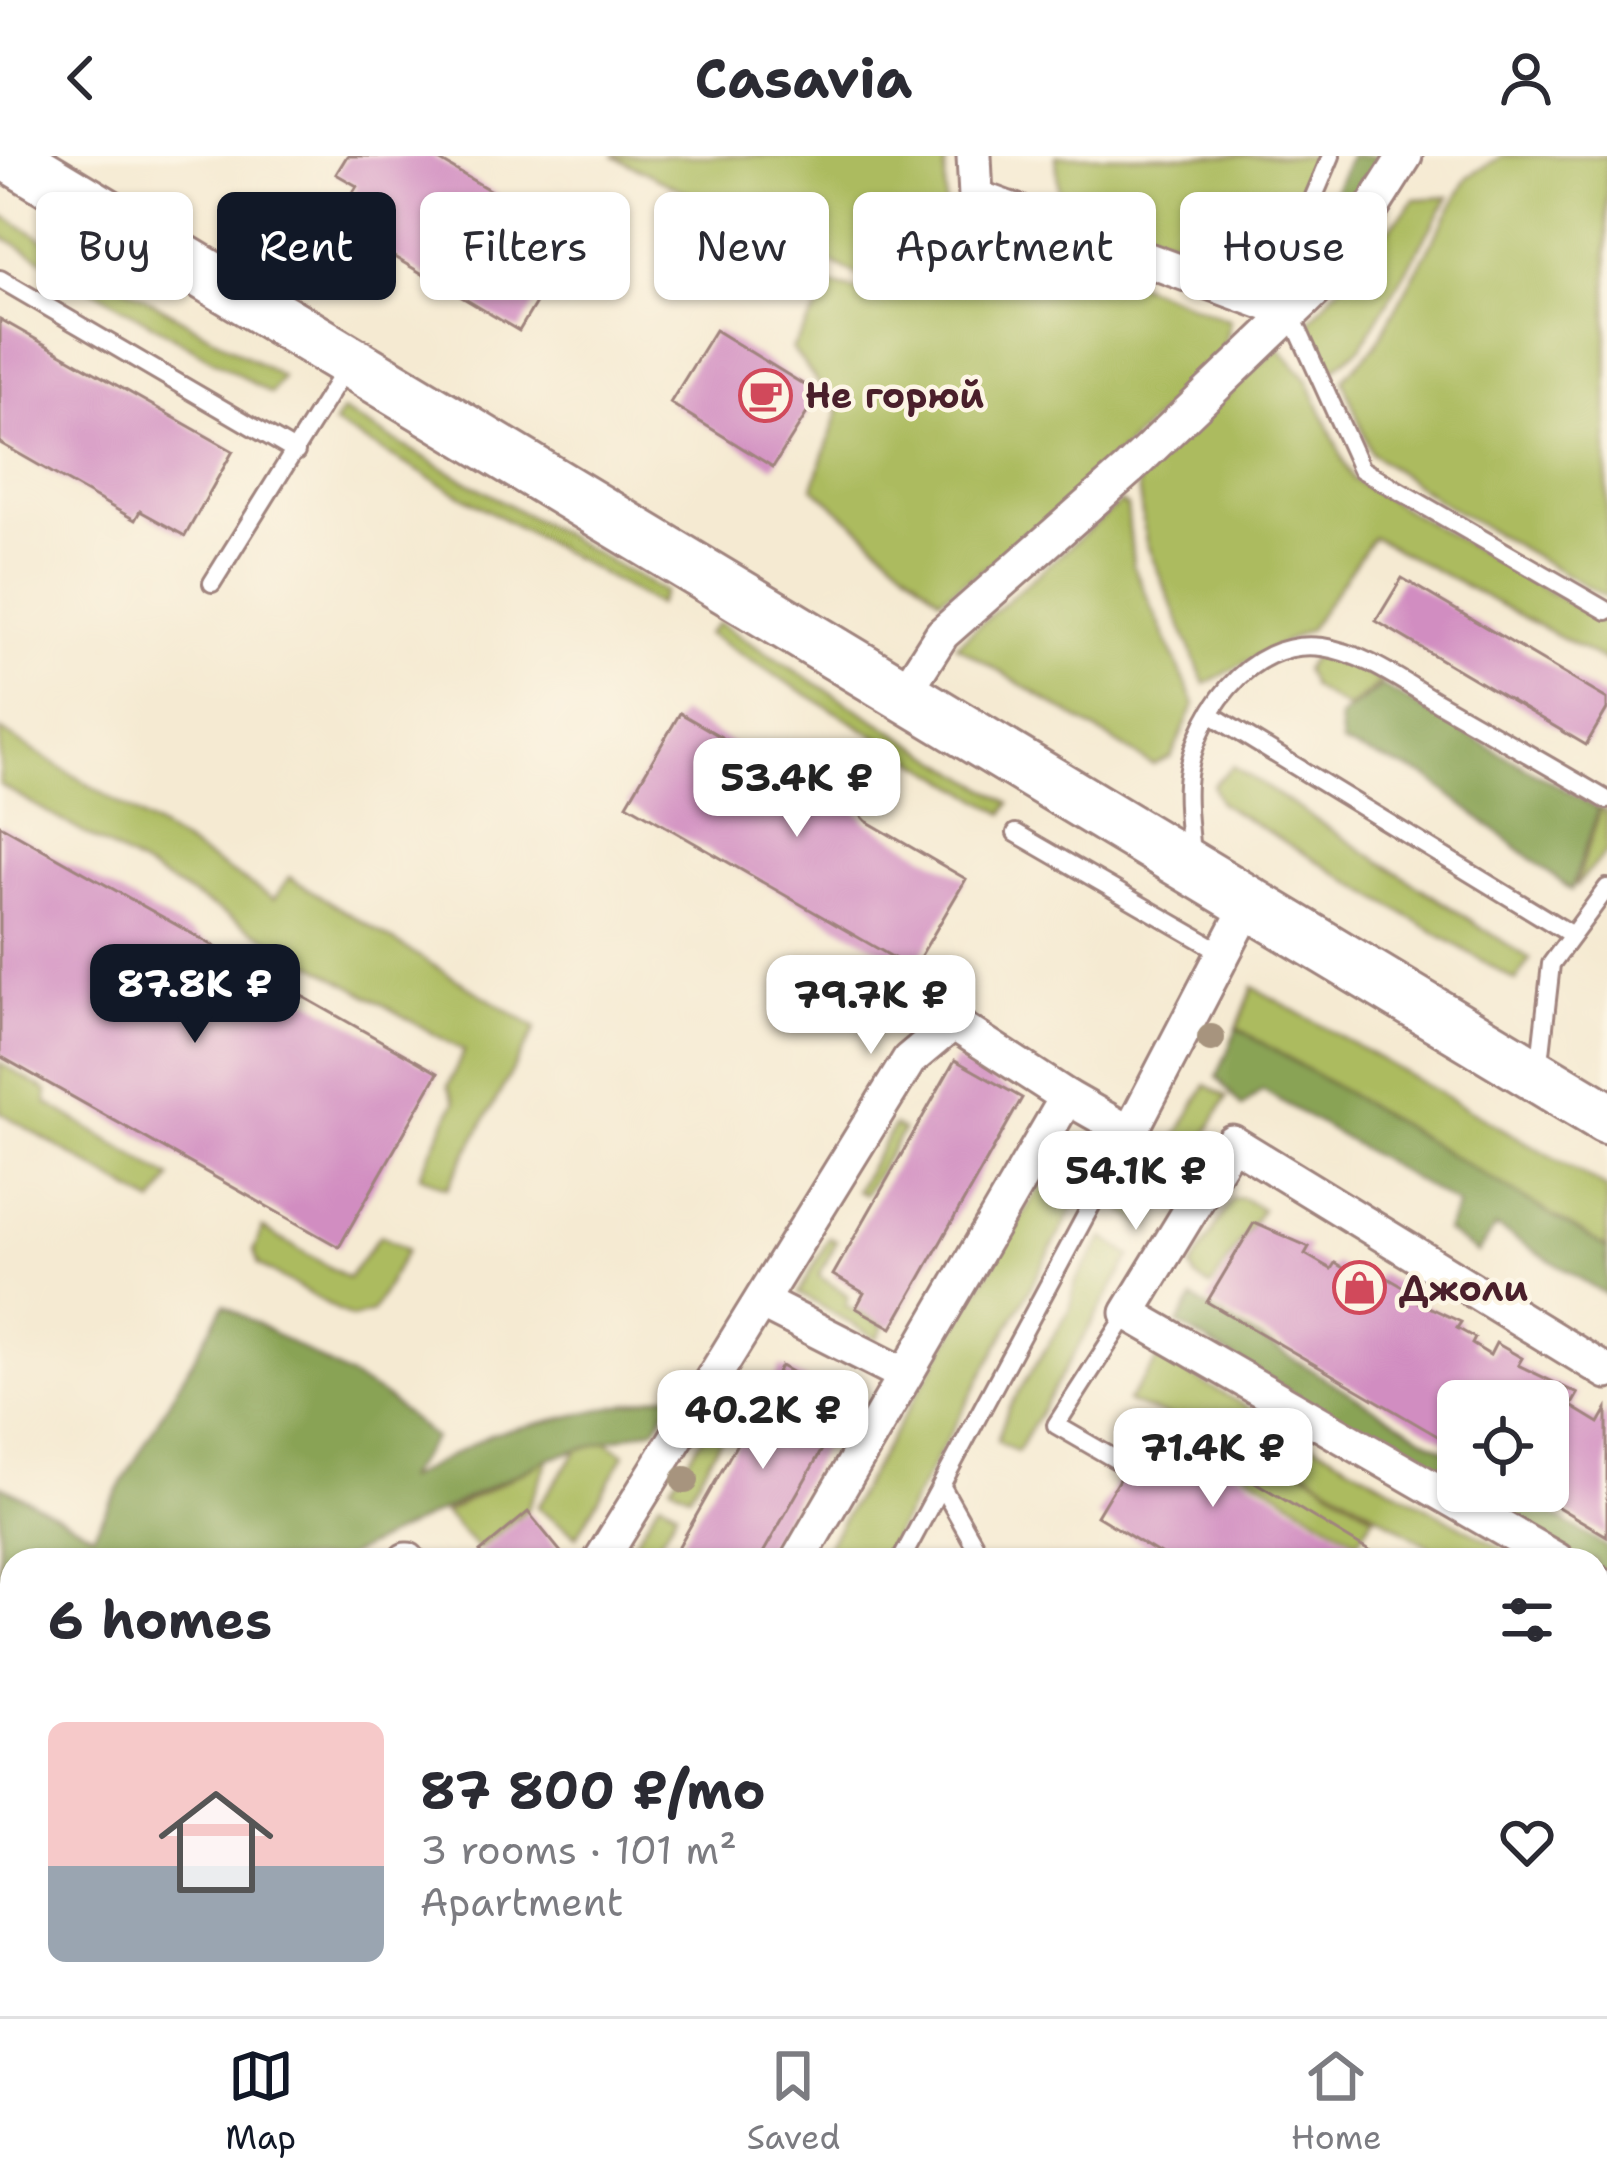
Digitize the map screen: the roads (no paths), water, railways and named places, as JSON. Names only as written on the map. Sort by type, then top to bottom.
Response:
[{"type":"main road","points":[[9,156],[1607,1118]]},
{"type":"street","points":[[974,156],[976,197],[1290,312]]},
{"type":"street","points":[[905,692],[941,634],[1129,469],[1327,279],[1405,156]]},
{"type":"street","points":[[609,1548],[909,1060],[953,1023],[1130,1133],[1249,904]]},
{"type":"street","points":[[805,1548],[1066,1097]]},
{"type":"street","points":[[1536,1548],[1128,1313],[1232,1142],[1607,1372]]},
{"type":"street","points":[[761,1302],[905,1375]]},
{"type":"lane","points":[[1331,156],[1307,212],[1290,312],[1361,470],[1607,611]]},
{"type":"lane","points":[[0,279],[296,452]]},
{"type":"lane","points":[[212,583],[350,360]]},
{"type":"lane","points":[[1192,870],[1186,786],[1213,708],[1248,668],[1283,653],[1320,646],[1366,661],[1607,800]]},
{"type":"lane","points":[[1213,708],[1572,935]]},
{"type":"lane","points":[[1016,833],[1222,952]]},
{"type":"lane","points":[[1539,1078],[1551,964],[1607,888]]},
{"type":"lane","points":[[908,1548],[1130,1133]]},
{"type":"lane","points":[[1127,1466],[1056,1425],[1128,1313]]},
{"type":"lane","points":[[942,1487],[976,1548]]},
{"type":"place","name":"Не горюй","points":[[766,395]]},
{"type":"place","name":"Джоли","points":[[1360,1288]]}]
